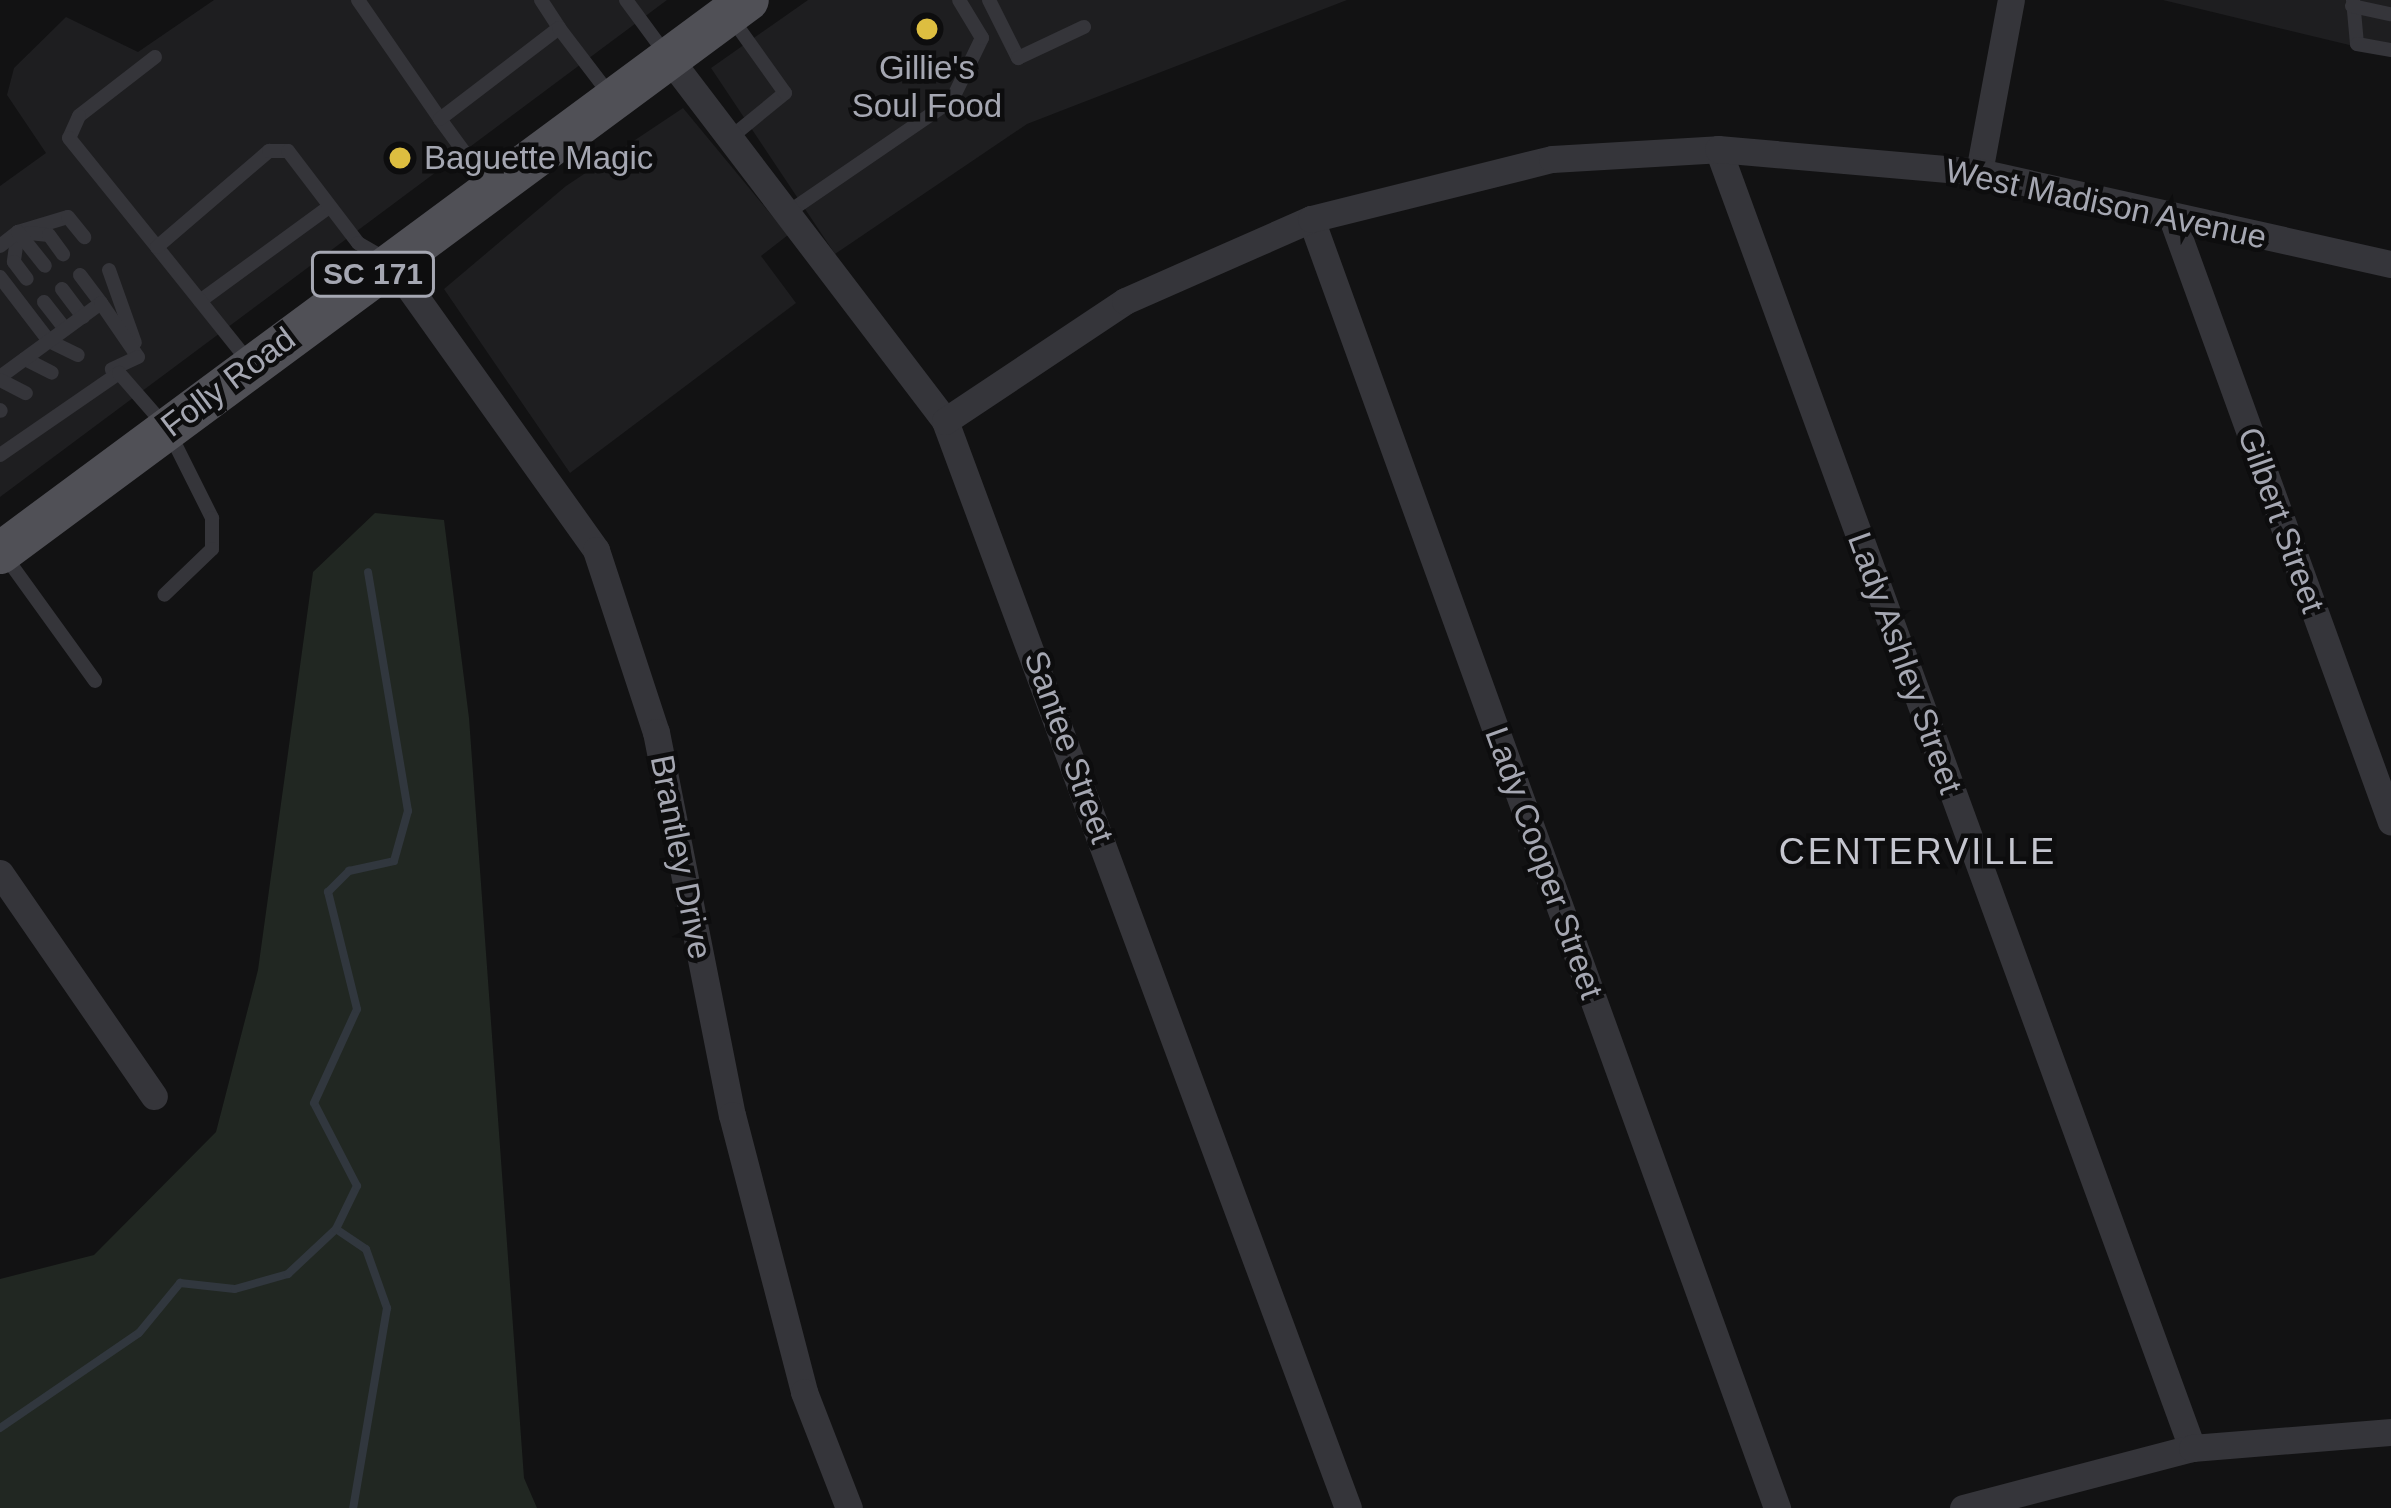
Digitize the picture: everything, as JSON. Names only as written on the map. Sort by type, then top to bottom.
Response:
[{"type":"main road","name":"Folly Road","points":[[1,551],[665,53],[739,8]]},
{"type":"street","points":[[1979,172],[2011,0]]},
{"type":"street","name":"Santee Street","points":[[665,53],[945,421],[1348,1508]]},
{"type":"street","name":"West Madison Avenue","points":[[945,421],[1126,302],[1311,218],[1493,169],[1718,149],[1979,172],[2391,264]]},
{"type":"street","name":"Lady Ashley Street","points":[[1718,149],[2192,1448]]},
{"type":"street","name":"Lady Cooper Street","points":[[1311,218],[1777,1508]]},
{"type":"street","name":"Gilbert Street","points":[[2172,218],[2391,822]]},
{"type":"street","name":"Brantley Drive","points":[[390,261],[596,550],[656,732],[733,1115],[804,1392],[849,1508]]},
{"type":"street","points":[[0,873],[154,1096]]},
{"type":"street","points":[[1963,1508],[2192,1448],[2391,1432]]},
{"type":"lane","points":[[358,0],[489,186]]},
{"type":"lane","points":[[541,0],[610,95]]},
{"type":"lane","points":[[626,0],[665,53]]},
{"type":"lane","points":[[787,213],[952,100],[982,38],[959,0]]},
{"type":"lane","points":[[989,0],[1018,58],[1084,27]]},
{"type":"lane","points":[[2391,14],[2353,3],[2357,44],[2391,50]]},
{"type":"lane","points":[[730,138],[784,93],[739,8]]},
{"type":"lane","points":[[440,118],[559,28]]},
{"type":"lane","points":[[155,58],[79,116],[69,138],[251,365]]},
{"type":"lane","points":[[157,247],[269,151],[288,151],[328,207],[390,261]]},
{"type":"lane","points":[[200,301],[328,207]]},
{"type":"lane","points":[[0,245],[18,232],[68,217],[84,238]]},
{"type":"lane","points":[[18,232],[49,235],[63,254]]},
{"type":"lane","points":[[18,232],[45,266]]},
{"type":"lane","points":[[18,232],[14,262],[27,279]]},
{"type":"lane","points":[[109,270],[136,348]]},
{"type":"lane","points":[[80,275],[136,348]]},
{"type":"lane","points":[[0,277],[49,341],[78,355]]},
{"type":"lane","points":[[62,289],[83,316]]},
{"type":"lane","points":[[44,302],[65,329]]},
{"type":"lane","points":[[26,392],[0,378],[101,303]]},
{"type":"lane","points":[[0,455],[115,371],[136,348]]},
{"type":"lane","points":[[25,358],[52,373]]},
{"type":"lane","points":[[115,371],[167,428],[212,518],[212,549],[164,595]]},
{"type":"lane","points":[[1,551],[95,681]]},
{"type":"shaded area","points":[[214,0],[667,0],[0,497],[0,186],[46,153],[7,95],[14,68],[66,17],[138,52]]},
{"type":"shaded area","points":[[808,0],[1347,0],[1027,124],[835,254],[711,68]]},
{"type":"shaded area","points":[[2163,0],[2391,0],[2391,55]]},
{"type":"shaded area","points":[[683,108],[788,235],[761,256],[796,303],[570,473],[444,289],[566,186]]},
{"type":"shaded area","points":[[375,513],[444,520],[469,718],[524,1478],[537,1508],[0,1508],[0,1279],[94,1255],[216,1132],[258,970],[313,572]]},
{"type":"waterway","points":[[0,1428],[139,1333],[180,1283],[235,1289],[288,1274],[336,1229],[357,1186],[314,1103],[357,1009],[328,892],[349,871],[394,861],[408,811],[368,572]]},
{"type":"waterway","points":[[336,1229],[366,1249],[387,1308],[353,1508]]},
{"type":"place","name":"Gillie's Soul Food","points":[[927,29]]},
{"type":"place","name":"Baguette Magic","points":[[400,158]]},
{"type":"district","name":"CENTERVILLE","points":[[1918,852]]}]
